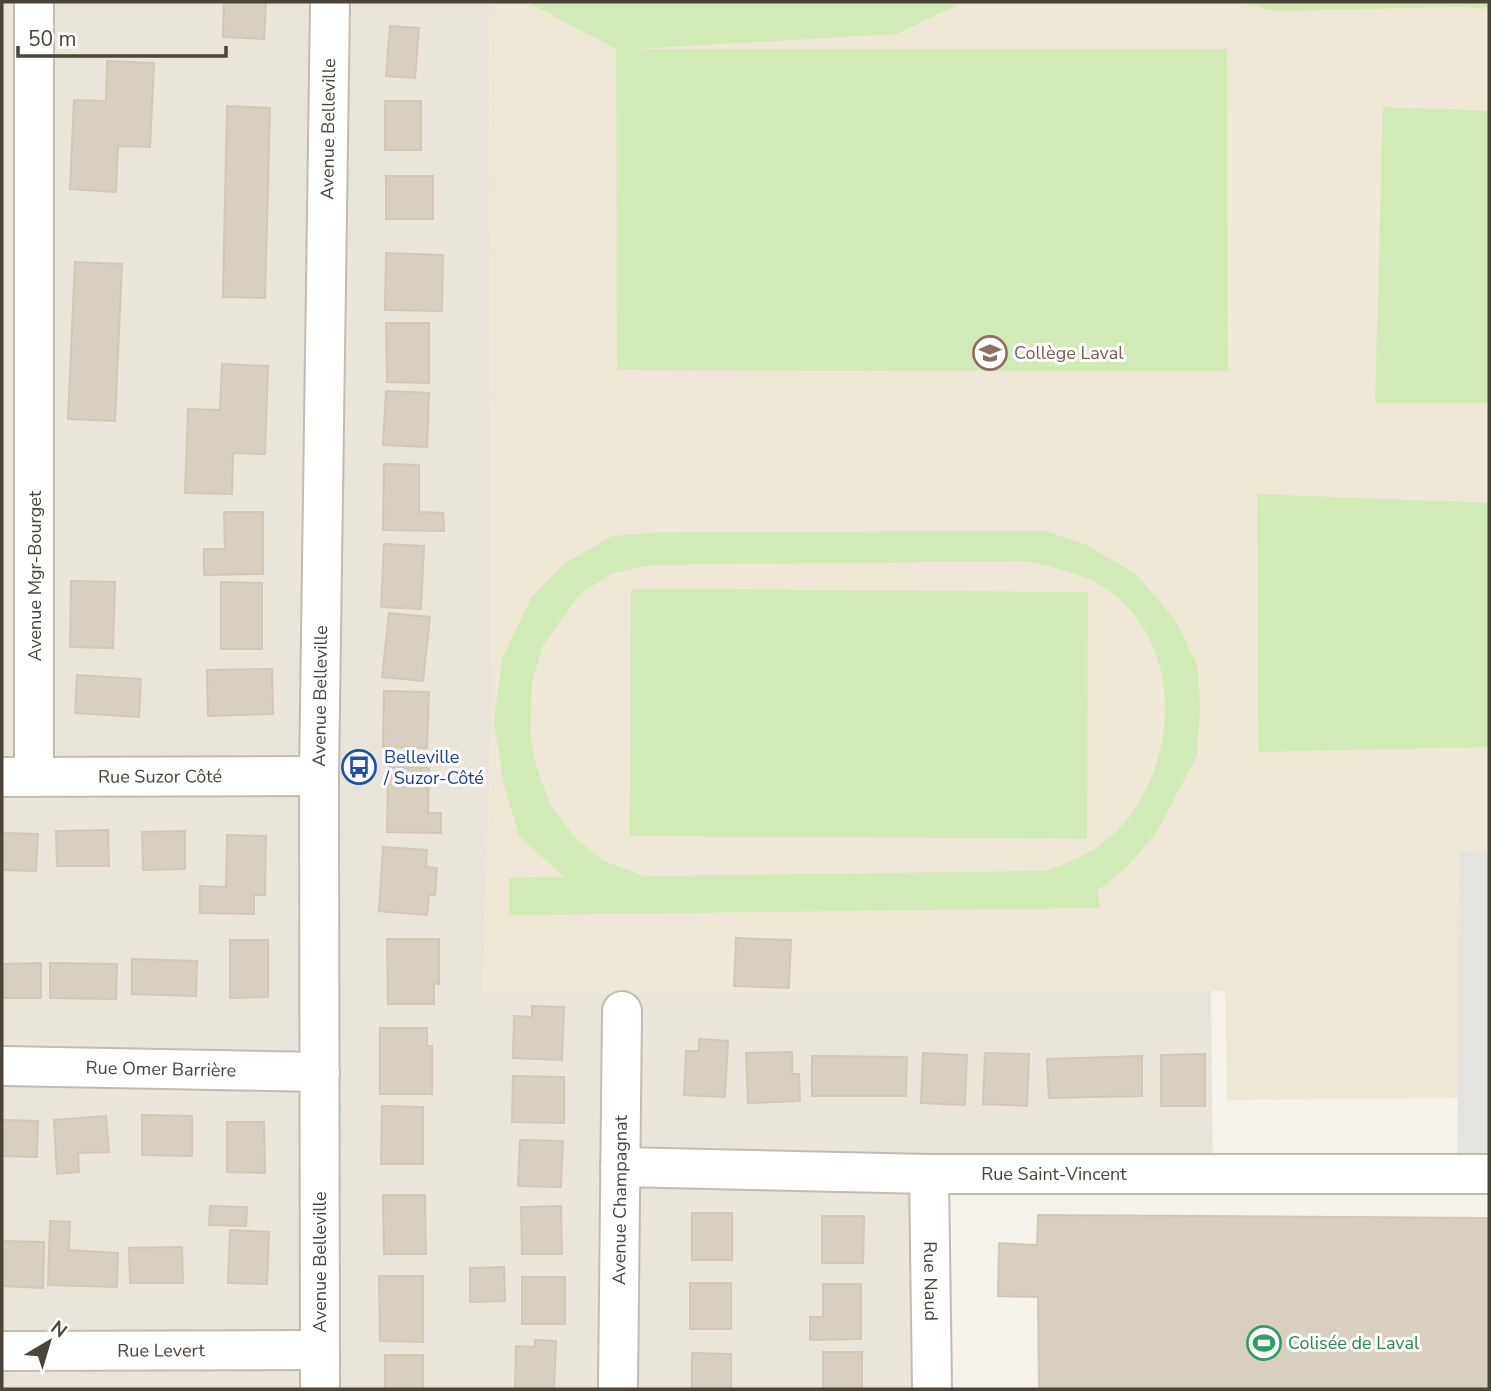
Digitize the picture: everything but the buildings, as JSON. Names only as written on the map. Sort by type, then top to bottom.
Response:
[{"type":"street","name":"Avenue Mgr-Bourget","points":[[18,777],[18,375],[34,2]]},
{"type":"street","name":"Avenue Belleville","points":[[320,1389],[319,776],[330,2]]},
{"type":"street","name":"Rue Suzor Côté","points":[[18,777],[319,776]]},
{"type":"street","name":"Avenue Champagnat","points":[[618,1389],[622,1011]]},
{"type":"street","name":"Rue Omer Barrière","points":[[2,1066],[320,1072]]},
{"type":"street","name":"Rue Saint-Vincent","points":[[620,1167],[929,1174],[1489,1174]]},
{"type":"street","name":"Rue Naud","points":[[929,1174],[932,1389]]},
{"type":"street","name":"Rue Levert","points":[[2,1351],[320,1350]]},
{"type":"shaded area","points":[[2,2],[489,2],[492,704],[483,993],[1211,991],[1213,1174],[929,1174],[932,1389],[2,1389]]},
{"type":"shaded area","name":"Collège Laval","points":[[489,2],[1489,2],[1489,1174],[1457,1098],[1227,1100],[1225,991],[483,993],[492,704]]},
{"type":"shaded area","points":[[1489,851],[1489,1174],[1457,1175],[1460,852]]},
{"type":"green space","points":[[527,2],[963,2],[897,34],[635,49],[1227,49],[1228,371],[617,370],[616,49]]},
{"type":"green space","points":[[1239,2],[1489,2],[1489,9],[1462,7],[1274,11]]},
{"type":"green space","points":[[1383,107],[1489,111],[1489,403],[1375,403]]},
{"type":"green space","points":[[1257,494],[1489,503],[1489,747],[1258,752]]},
{"type":"green space","points":[[1045,531],[1087,545],[1137,575],[1176,621],[1198,668],[1200,709],[1197,756],[1156,833],[1128,866],[1097,891],[1100,908],[509,915],[509,878],[564,877],[519,836],[503,781],[494,721],[502,659],[531,598],[564,564],[612,536],[667,532]],"holes":[[[1027,561],[1091,580],[1124,603],[1144,629],[1157,659],[1164,691],[1164,724],[1159,756],[1147,787],[1130,815],[1108,839],[1086,854],[1046,871],[645,876],[603,861],[574,836],[551,806],[537,769],[530,735],[532,683],[543,645],[558,624],[581,593],[613,573],[652,565]]]},
{"type":"green space","points":[[631,589],[1088,592],[1087,839],[630,836]]},
{"type":"place","name":"Collège Laval","points":[[990,353]]},
{"type":"place","name":"Belleville / Suzor-Côté","points":[[359,767]]},
{"type":"place","name":"Colisée de Laval","points":[[1264,1343]]}]
